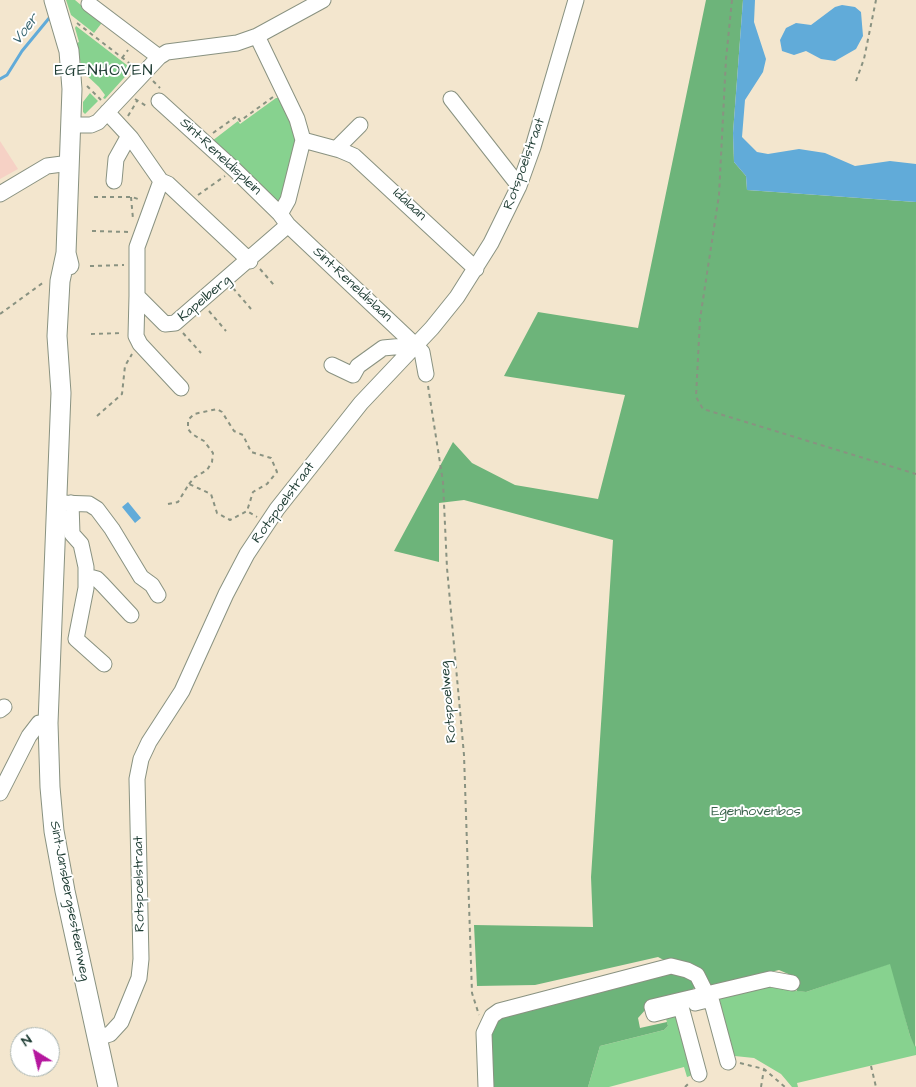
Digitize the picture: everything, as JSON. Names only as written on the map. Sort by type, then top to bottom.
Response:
[{"type":"main road","name":"Sint-Jansbergsesteenweg","points":[[57,7],[71,68],[70,163],[66,253],[70,294],[69,331],[65,375],[61,393],[64,503],[48,723],[54,832],[108,1087]]},
{"type":"street","points":[[71,125],[93,125],[106,108],[159,57],[167,52],[237,43],[257,36],[323,0]]},
{"type":"street","name":"Rotspoelstraat","points":[[98,1038],[110,1034],[122,1022],[139,978],[141,959],[137,779],[141,759],[149,742],[182,692],[226,594],[247,554],[361,403],[457,297],[505,218],[533,147],[576,0]]},
{"type":"street","points":[[89,4],[159,57]]},
{"type":"street","points":[[257,36],[297,118],[303,140],[284,220]]},
{"type":"street","points":[[451,99],[519,186]]},
{"type":"street","name":"Sint-Reneldisplein","points":[[159,101],[203,140],[284,220]]},
{"type":"street","points":[[106,108],[126,132],[161,181],[168,184],[250,260]]},
{"type":"street","points":[[336,149],[360,125]]},
{"type":"street","points":[[114,181],[116,159],[126,142],[126,132]]},
{"type":"street","name":"Idalaan","points":[[303,140],[354,156],[476,268]]},
{"type":"street","points":[[0,194],[47,166],[70,163]]},
{"type":"street","points":[[161,181],[137,247],[135,339],[181,388]]},
{"type":"street","name":"Kapelberg","points":[[137,296],[165,324],[175,324],[250,260],[284,220]]},
{"type":"street","name":"Sint-Reneldislaan","points":[[284,220],[415,345]]},
{"type":"street","points":[[332,365],[353,374],[358,366],[383,348],[415,345],[422,352],[426,374]]},
{"type":"street","points":[[64,503],[89,504],[97,509],[112,529],[141,576],[152,585],[158,595]]},
{"type":"street","name":"Sint-Jansbergsesteenweg","points":[[64,503],[72,534],[81,544],[86,576],[76,640],[104,664]]},
{"type":"street","points":[[86,576],[97,579],[103,584],[131,615]]},
{"type":"street","points":[[0,793],[29,736],[39,723],[48,723]]},
{"type":"street","points":[[486,1087],[486,1027],[492,1016],[500,1011],[671,966],[687,970],[697,976],[706,993]]},
{"type":"street","points":[[728,1062],[711,999],[654,1014],[652,1007],[770,979],[792,983]]},
{"type":"street","points":[[681,1006],[699,1074]]},
{"type":"path","points":[[732,0],[726,59],[719,195],[700,319],[696,397],[703,409],[916,474]]},
{"type":"path","points":[[856,81],[866,52],[876,0]]},
{"type":"path","points":[[57,7],[137,69]]},
{"type":"path","points":[[86,85],[106,108]]},
{"type":"path","points":[[203,140],[237,116],[240,121],[283,90]]},
{"type":"path","points":[[126,132],[137,101]]},
{"type":"path","points":[[187,202],[234,170]]},
{"type":"path","points":[[94,197],[131,197],[147,203]]},
{"type":"path","points":[[131,197],[134,223]]},
{"type":"path","points":[[92,231],[124,230],[135,235]]},
{"type":"path","points":[[250,260],[274,285]]},
{"type":"path","points":[[90,266],[132,264]]},
{"type":"path","points":[[0,314],[48,280]]},
{"type":"path","points":[[226,280],[251,309]]},
{"type":"path","points":[[201,302],[226,331]]},
{"type":"path","points":[[175,324],[201,353]]},
{"type":"path","points":[[91,334],[135,339],[125,366],[122,394],[98,416]]},
{"type":"path","name":"Rotspoelweg","points":[[426,374],[443,482],[447,568],[464,755],[472,993],[477,1012],[486,1027]]},
{"type":"path","points":[[168,504],[178,502],[189,484],[195,477],[207,470],[212,462],[213,453],[204,441],[192,434],[188,429],[188,420],[194,414],[217,409],[222,412],[234,431],[243,435],[251,452],[271,458],[277,472],[267,484],[253,492],[247,511],[230,520],[217,513],[211,494],[189,484]]},
{"type":"path","points":[[247,511],[269,523]]},
{"type":"path","points":[[728,1062],[748,1064],[764,1069],[785,1087]]},
{"type":"path","points":[[871,1066],[876,1087]]},
{"type":"path","points":[[760,1087],[764,1069]]},
{"type":"shaded area","points":[[0,141],[18,169],[0,179]]},
{"type":"green space","points":[[66,0],[75,0],[89,12],[104,20],[94,33],[71,15]]},
{"type":"green space","name":"Egenhovenbos","points":[[706,0],[743,0],[733,133],[734,162],[746,176],[747,190],[916,202],[915,1047],[910,1036],[890,964],[806,992],[797,991],[793,976],[779,970],[713,986],[658,957],[535,985],[477,986],[474,925],[593,927],[591,877],[613,540],[464,500],[439,503],[439,562],[394,551],[453,442],[472,463],[515,485],[598,499],[625,395],[504,376],[538,312],[638,328]]},
{"type":"green space","points":[[76,26],[132,69],[105,99],[103,98],[105,95],[99,87],[82,71]]},
{"type":"green space","points":[[90,93],[98,101],[85,114],[83,112],[83,102]]},
{"type":"green space","points":[[276,98],[280,98],[297,137],[283,202],[275,205],[212,141],[238,121],[240,124]]},
{"type":"green space","points":[[891,963],[910,1036],[916,1047],[916,1055],[797,1083],[798,1087],[792,1087],[781,1074],[754,1058],[725,1055],[711,999],[756,985],[806,992]]},
{"type":"green space","points":[[669,972],[691,978],[695,987],[691,991],[655,999],[638,1018],[640,1028],[667,1022],[668,1026],[664,1030],[600,1046],[588,1087],[490,1087],[489,1035],[496,1019]]},
{"type":"green space","points":[[683,1011],[700,1067],[690,1076],[687,1077],[684,1067],[609,1087],[588,1087],[600,1046],[664,1030],[668,1026],[665,1015]]},
{"type":"water","points":[[743,0],[755,0],[754,22],[766,59],[763,72],[745,100],[742,137],[757,152],[768,154],[799,149],[825,153],[855,166],[890,161],[916,164],[916,202],[747,190],[746,176],[734,162],[733,133]]},
{"type":"water","points":[[842,5],[855,7],[861,12],[863,36],[856,49],[835,61],[821,59],[806,51],[794,55],[782,51],[780,40],[786,28],[796,23],[811,25],[835,7]]},
{"type":"water","points":[[128,502],[141,518],[135,523],[122,507]]},
{"type":"waterway","name":"Voer","points":[[0,79],[7,75],[22,51],[50,17]]},
{"type":"district","name":"EGENHOVEN","points":[[104,72]]}]
